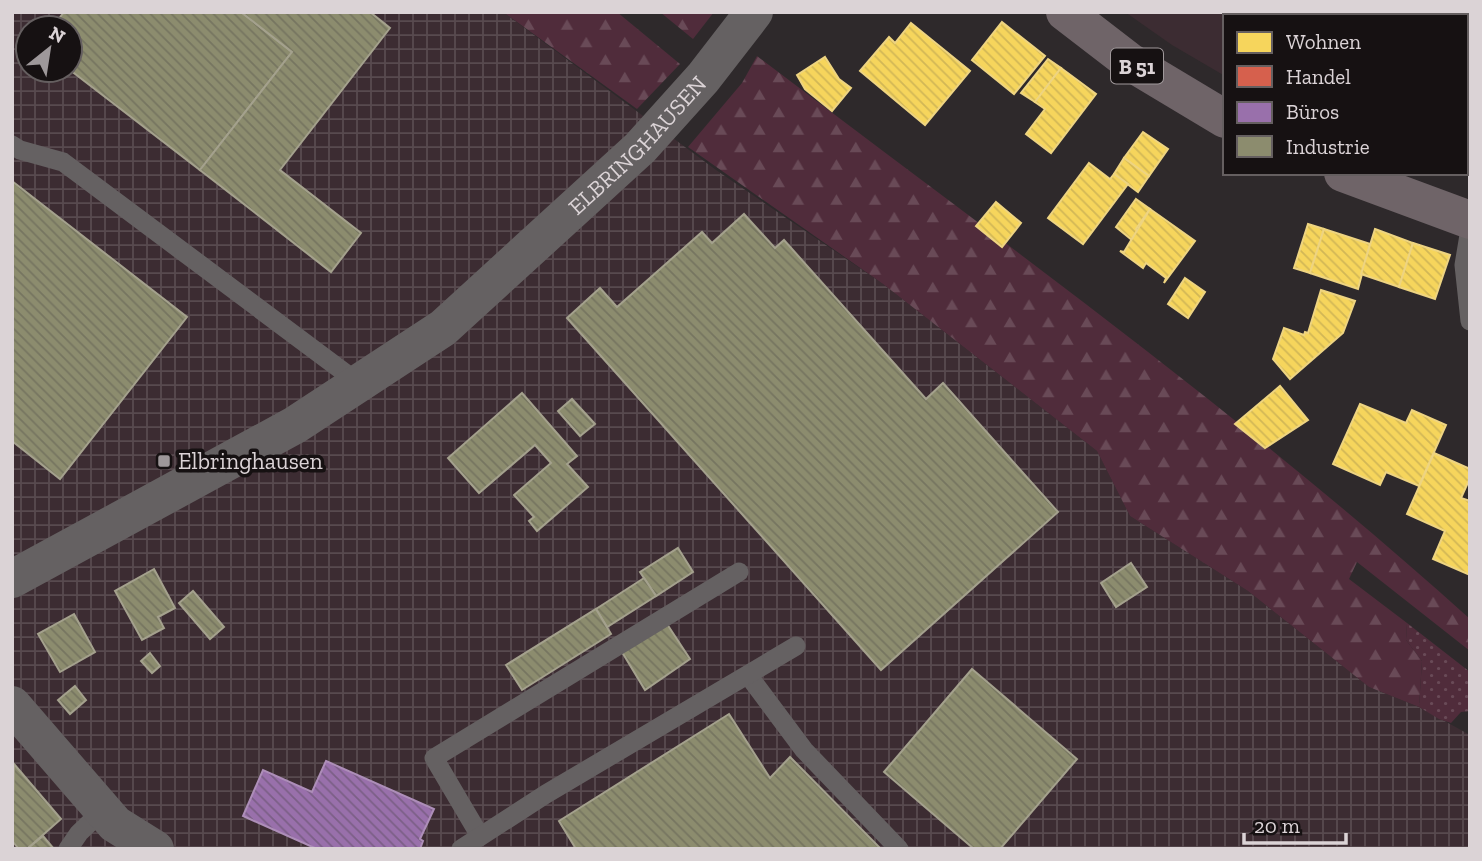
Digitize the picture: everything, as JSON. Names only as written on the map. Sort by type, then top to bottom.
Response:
[{"type":"main road","name":"B 51","points":[[1065,12],[1130,62],[1223,118]]},
{"type":"main road","points":[[1348,175],[1470,220]]},
{"type":"street","name":"ELBRINGHAUSEN","points":[[12,579],[295,425],[443,328],[612,174],[704,78],[754,12]]},
{"type":"street","points":[[12,705],[103,810],[127,834],[155,849]]},
{"type":"lane","points":[[12,145],[20,150],[63,162],[360,384]]},
{"type":"lane","points":[[1470,229],[1464,265],[1470,321]]},
{"type":"lane","points":[[480,836],[434,758],[739,572]]},
{"type":"lane","points":[[461,849],[796,646]]},
{"type":"lane","points":[[748,675],[804,750],[899,849]]},
{"type":"lane","points":[[68,849],[79,833],[103,810]]},
{"type":"shaded area","points":[[12,12],[503,12],[716,170],[883,284],[1097,451],[1130,516],[1248,591],[1369,687],[1419,707],[1470,735],[1470,849],[12,849]]},
{"type":"shaded area","points":[[1125,12],[1470,12],[1470,168],[1468,14],[1223,14],[1223,75],[1172,45]]},
{"type":"green space","points":[[503,12],[617,12],[680,64],[637,109]]},
{"type":"green space","points":[[660,12],[714,12],[693,39]]},
{"type":"green space","points":[[757,56],[1120,330],[1298,471],[1470,619],[1470,651],[1357,562],[1349,579],[1407,623],[1406,640],[1422,661],[1419,707],[1369,687],[1248,591],[1130,516],[1097,451],[883,284],[688,147],[742,83]]},
{"type":"green space","points":[[1407,623],[1470,672],[1470,711],[1461,712],[1451,723],[1419,707],[1422,661],[1406,640]]},
{"type":"building: Wohnen","points":[[1002,22],[1045,56],[1014,94],[972,60]]},
{"type":"building: Wohnen","points":[[911,23],[970,71],[925,125],[860,71],[889,37],[895,43]]},
{"type":"building: Wohnen","points":[[825,57],[839,79],[851,88],[832,111],[805,89],[797,75]]},
{"type":"building: Wohnen","points":[[1048,59],[1061,68],[1035,102],[1021,93]]},
{"type":"building: Wohnen","points":[[1061,68],[1096,94],[1051,153],[1026,134],[1045,109],[1035,102]]},
{"type":"building: Wohnen","points":[[1143,132],[1168,149],[1149,176],[1124,158]]},
{"type":"building: Wohnen","points":[[1124,158],[1149,176],[1138,192],[1114,174]]},
{"type":"building: Wohnen","points":[[1089,163],[1110,179],[1114,174],[1128,184],[1083,244],[1048,218]]},
{"type":"building: Wohnen","points":[[1136,199],[1150,209],[1132,240],[1116,227]]},
{"type":"building: Wohnen","points":[[996,202],[1021,223],[1002,247],[976,226]]},
{"type":"building: Wohnen","points":[[1150,209],[1195,241],[1164,283],[1166,278],[1146,263],[1143,268],[1120,251],[1124,252]]},
{"type":"building: Wohnen","points":[[1308,224],[1324,229],[1310,273],[1294,268]]},
{"type":"building: Wohnen","points":[[1324,229],[1370,244],[1358,289],[1310,273]]},
{"type":"building: Wohnen","points":[[1375,229],[1413,243],[1399,287],[1361,274]]},
{"type":"building: Wohnen","points":[[1413,243],[1450,255],[1435,299],[1399,287]]},
{"type":"building: Wohnen","points":[[1185,278],[1205,292],[1188,318],[1168,304]]},
{"type":"building: Wohnen","points":[[1321,290],[1355,301],[1343,333],[1290,379],[1273,359],[1284,328],[1304,335],[1305,332],[1308,333]]},
{"type":"building: Wohnen","points":[[1280,386],[1308,420],[1265,448],[1235,424]]},
{"type":"building: Wohnen","points":[[1360,404],[1406,423],[1412,410],[1446,425],[1419,486],[1386,472],[1380,485],[1333,464]]},
{"type":"building: Wohnen","points":[[1434,453],[1470,469],[1470,478],[1461,498],[1470,501],[1470,575],[1433,559],[1445,531],[1407,514]]},
{"type":"building: Handel","points":[[1409,12],[1414,14],[1314,14]]},
{"type":"building: Handel","points":[[1470,12],[1470,116],[1468,14],[1458,14]]},
{"type":"building: Büros","points":[[326,761],[434,809],[420,839],[423,841],[420,849],[317,849],[243,816],[263,770],[312,792]]},
{"type":"building: Industrie","points":[[241,12],[292,52],[200,170],[84,81],[84,14],[62,14]]},
{"type":"building: Industrie","points":[[241,12],[370,12],[390,28],[280,170],[361,233],[331,272],[200,170],[292,52]]},
{"type":"building: Industrie","points":[[12,181],[187,317],[60,479],[12,441]]},
{"type":"building: Industrie","points":[[744,214],[775,248],[784,240],[926,399],[943,383],[1058,512],[881,670],[567,318],[600,288],[617,307],[702,232],[712,243]]},
{"type":"building: Industrie","points":[[522,393],[577,456],[567,464],[588,487],[537,531],[529,521],[534,517],[514,495],[551,463],[535,445],[479,493],[448,458]]},
{"type":"building: Industrie","points":[[572,399],[595,424],[580,436],[558,411]]},
{"type":"building: Industrie","points":[[678,548],[693,572],[656,596],[640,572]]},
{"type":"building: Industrie","points":[[1131,563],[1147,587],[1116,607],[1101,583]]},
{"type":"building: Industrie","points":[[154,569],[175,608],[158,617],[164,628],[142,640],[115,591]]},
{"type":"building: Industrie","points":[[644,578],[656,596],[607,627],[596,609]]},
{"type":"building: Industrie","points":[[193,591],[224,627],[210,639],[179,603]]},
{"type":"building: Industrie","points":[[596,609],[611,634],[522,690],[506,665]]},
{"type":"building: Industrie","points":[[74,614],[95,652],[60,672],[38,634]]},
{"type":"building: Industrie","points":[[667,624],[690,659],[645,690],[622,652]]},
{"type":"building: Industrie","points":[[150,653],[160,666],[152,673],[141,661]]},
{"type":"building: Industrie","points":[[972,669],[1077,759],[1000,849],[974,849],[884,772]]},
{"type":"building: Industrie","points":[[75,686],[86,700],[70,714],[58,700]]},
{"type":"building: Industrie","points":[[729,714],[770,778],[790,757],[881,849],[576,849],[559,821]]},
{"type":"building: Industrie","points":[[14,764],[61,819],[27,849],[19,849],[12,841]]},
{"type":"building: Industrie","points":[[43,836],[54,849],[27,849]]},
{"type":"place","name":"Elbringhausen","points":[[164,461]]}]
